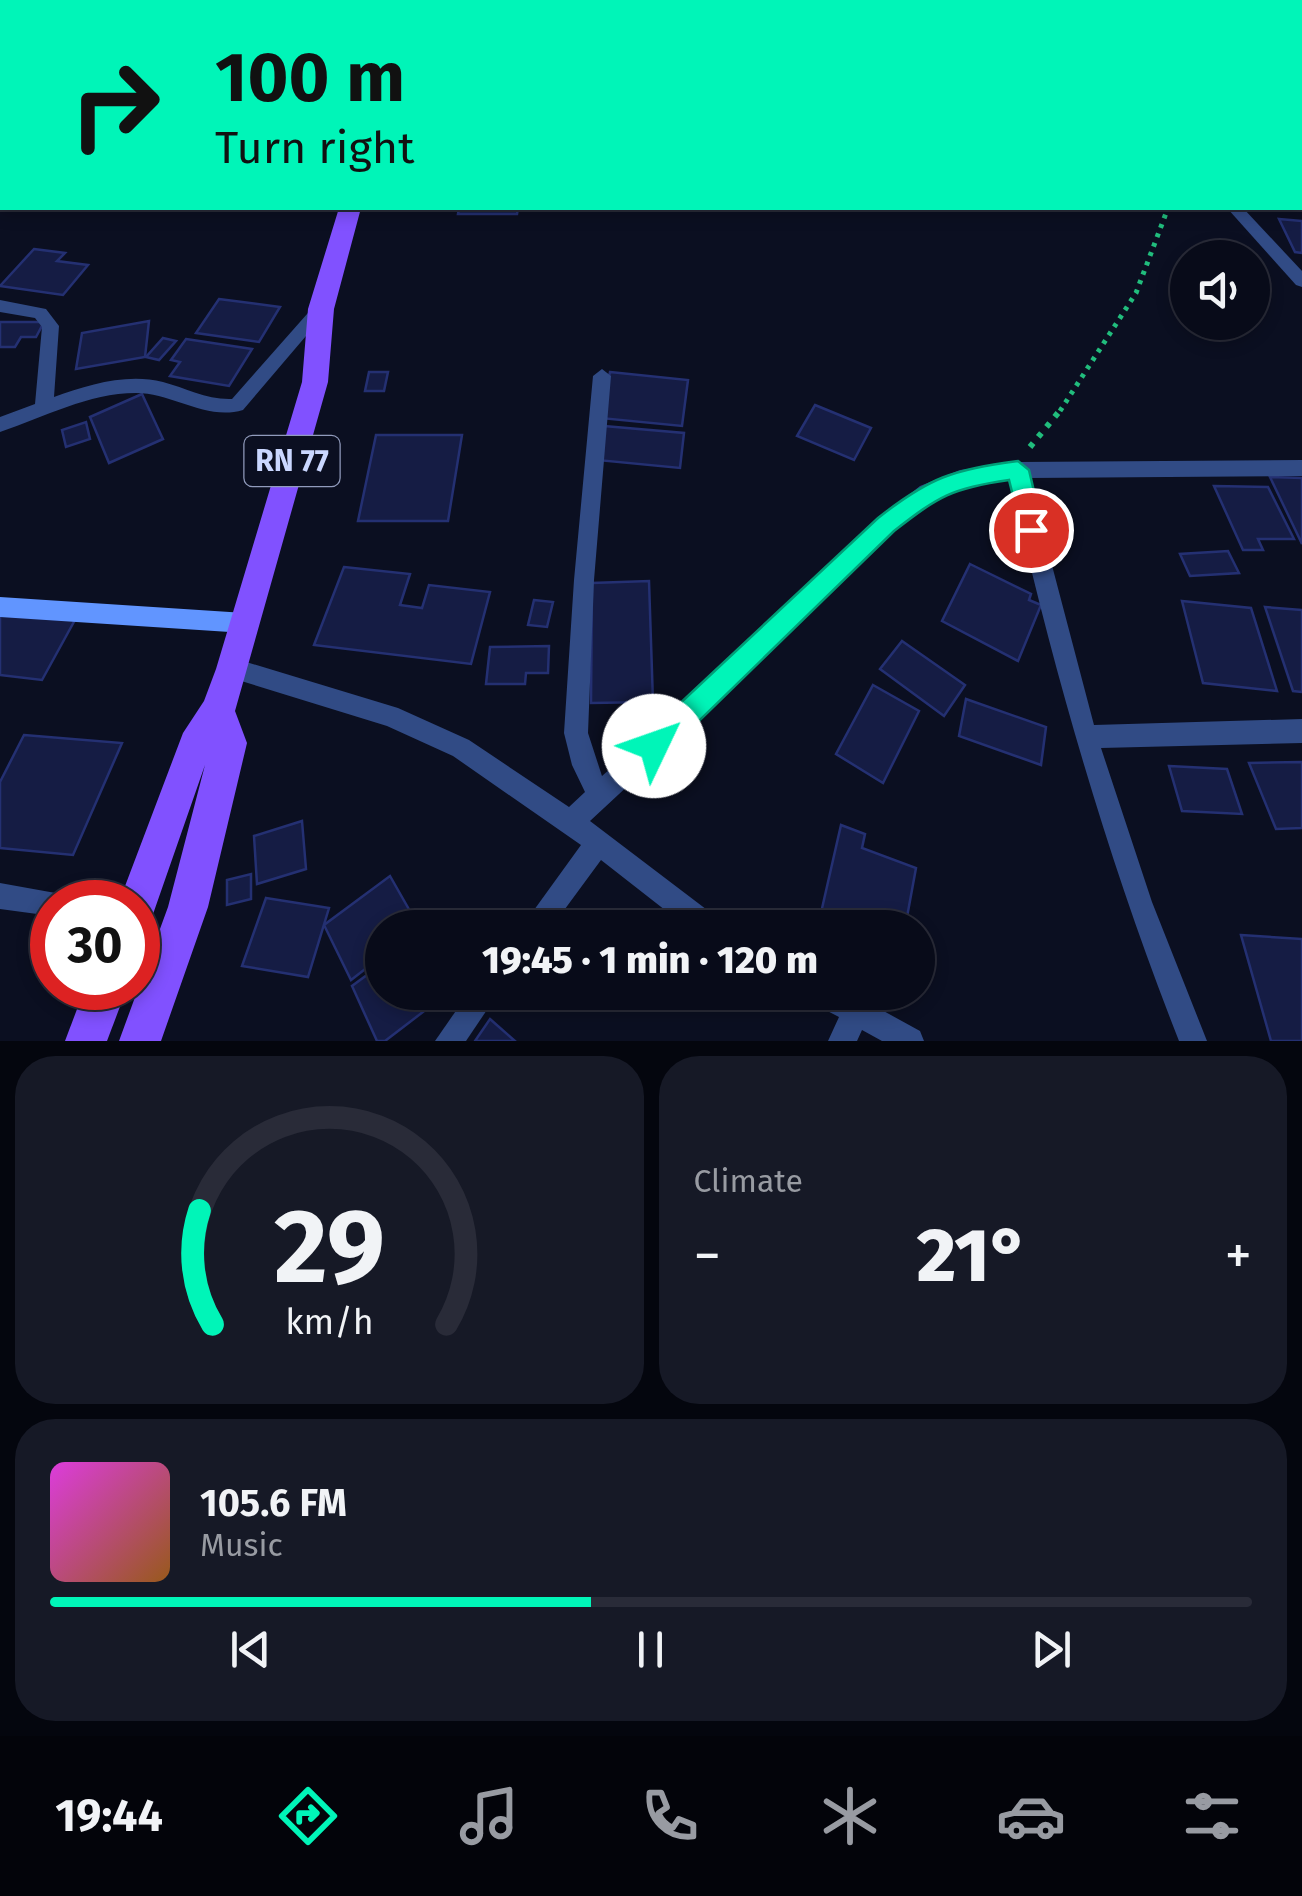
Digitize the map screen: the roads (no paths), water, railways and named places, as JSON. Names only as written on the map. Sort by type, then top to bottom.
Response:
[{"type":"main road","name":"RN 77","points":[[140,1041],[188,907],[229,743],[218,711],[316,382],[321,309],[349,210]]},
{"type":"main road","points":[[146,880],[195,745],[218,711]]},
{"type":"main road","points":[[86,1041],[98,1010]]},
{"type":"street","points":[[1237,210],[1302,281]]},
{"type":"street","points":[[0,306],[40,313],[52,326],[44,408]]},
{"type":"street","points":[[0,425],[110,390],[146,386],[222,407],[237,405],[321,309]]},
{"type":"street","points":[[599,796],[584,765],[576,733],[584,580],[602,376]]},
{"type":"street","points":[[570,822],[903,509],[927,492],[960,478],[1018,470],[1302,468]]},
{"type":"street","points":[[1018,470],[1087,737],[1148,933],[1193,1041]]},
{"type":"street","points":[[0,607],[245,623]]},
{"type":"street","points":[[233,669],[390,716],[461,748],[599,842],[687,910]]},
{"type":"street","points":[[1087,737],[1302,731]]},
{"type":"street","points":[[548,910],[599,842]]},
{"type":"street","points":[[0,896],[30,900]]},
{"type":"street","points":[[449,1041],[472,1010]]},
{"type":"street","points":[[852,1010],[910,1041]]},
{"type":"street","points":[[842,1041],[856,1012]]}]
